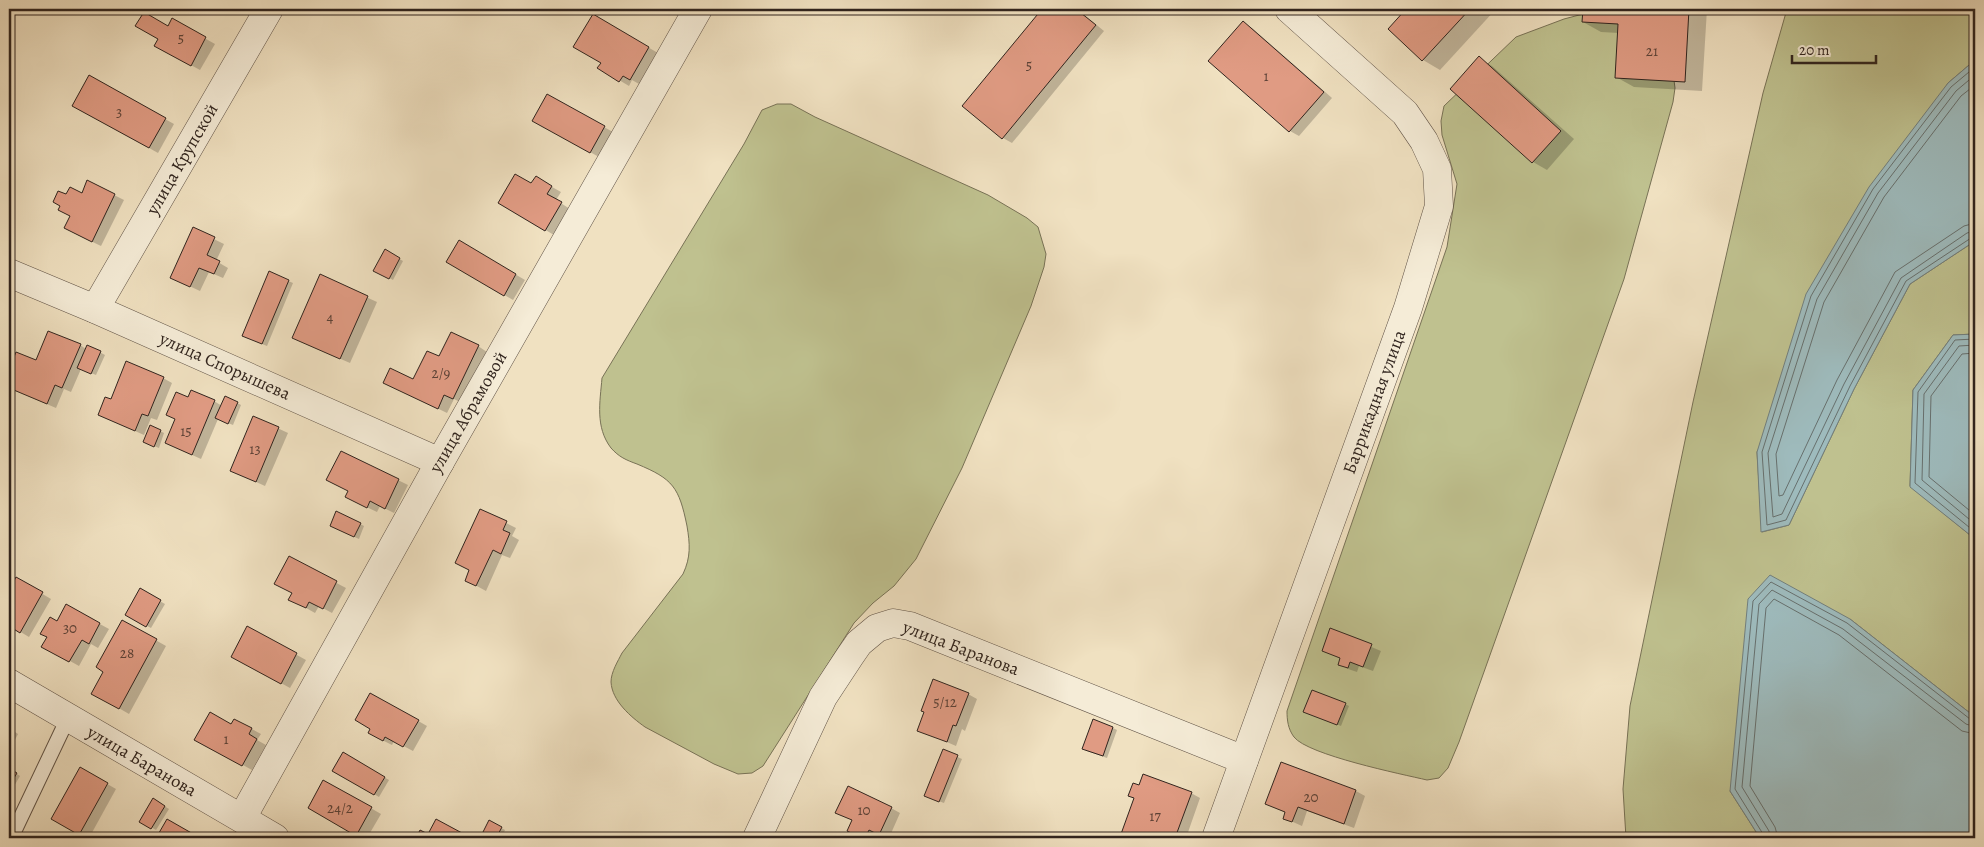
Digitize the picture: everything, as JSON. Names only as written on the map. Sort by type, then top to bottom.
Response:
[{"type":"street","name":"улица Крупской","points":[[95,309],[269,9]]},
{"type":"street","name":"улица Абрамовой","points":[[242,818],[440,462],[698,9]]},
{"type":"street","name":"Баррикадная улица","points":[[1216,838],[1408,308],[1439,206],[1438,169],[1424,141],[1405,113],[1289,9]]},
{"type":"street","name":"улица Спорышева","points":[[9,273],[95,309],[440,462]]},
{"type":"street","name":"улица Баранова","points":[[757,838],[824,697],[859,643],[877,628],[892,623],[910,626],[1244,760]]},
{"type":"street","name":"улица Баранова","points":[[9,683],[275,838]]},
{"type":"lane","points":[[11,838],[68,718]]},
{"type":"green space","points":[[1602,9],[1623,11],[1673,73],[1675,88],[1673,102],[1624,279],[1459,742],[1448,768],[1439,778],[1427,780],[1335,757],[1303,744],[1294,737],[1288,724],[1287,711],[1447,247],[1457,184],[1442,135],[1441,121],[1444,106],[1516,37],[1564,19]]},
{"type":"green space","points":[[1787,9],[1975,9],[1975,60],[1948,83],[1757,452],[1762,532],[1789,525],[1854,389],[1910,284],[1975,241],[1975,334],[1953,335],[1913,390],[1910,486],[1975,539],[1975,717],[1850,619],[1730,791],[1760,838],[1626,838],[1623,789],[1630,706],[1693,402],[1763,93]]},
{"type":"green space","points":[[777,104],[791,104],[815,117],[988,195],[1027,218],[1038,227],[1046,254],[1044,267],[1031,306],[962,468],[916,559],[894,586],[873,603],[854,623],[763,766],[752,773],[738,774],[714,764],[645,727],[623,708],[612,689],[612,674],[622,653],[683,574],[689,556],[689,545],[684,513],[677,493],[667,480],[649,469],[623,458],[611,448],[603,432],[600,405],[602,378],[744,144],[762,110]]},
{"type":"water","points":[[1975,60],[1975,241],[1910,284],[1854,389],[1789,525],[1761,532],[1757,452],[1806,294],[1869,187],[1948,83]]},
{"type":"water","points":[[1975,334],[1975,539],[1910,487],[1913,390],[1953,335]]},
{"type":"water","points":[[1770,575],[1850,619],[1975,717],[1975,838],[1760,838],[1730,791],[1748,599]]},
{"type":"building","points":[[1042,9],[1076,9],[1096,25],[1002,139],[962,106]]},
{"type":"building","points":[[1406,9],[1470,9],[1422,61],[1388,29]]},
{"type":"building","points":[[1583,9],[1689,9],[1685,82],[1615,78],[1618,24],[1582,22]]},
{"type":"building","points":[[144,12],[168,26],[172,18],[206,37],[191,66],[154,46],[158,39],[135,26]]},
{"type":"building","points":[[593,14],[649,47],[630,80],[623,76],[619,82],[597,68],[601,63],[573,47]]},
{"type":"building","points":[[1243,21],[1324,92],[1289,132],[1208,61]]},
{"type":"building","points":[[1479,56],[1561,131],[1532,163],[1450,89]]},
{"type":"building","points":[[89,75],[166,118],[149,148],[72,106]]},
{"type":"building","points":[[547,94],[605,126],[590,153],[532,121]]},
{"type":"building","points":[[515,174],[531,183],[536,176],[552,186],[547,194],[562,202],[545,231],[498,203]]},
{"type":"building","points":[[87,180],[115,194],[92,242],[64,228],[70,216],[58,210],[60,206],[53,202],[58,191],[66,194],[70,187],[82,193]]},
{"type":"building","points":[[193,227],[215,237],[207,255],[220,261],[214,274],[199,268],[190,287],[170,278]]},
{"type":"building","points":[[459,240],[516,274],[504,296],[446,262]]},
{"type":"building","points":[[385,249],[400,258],[389,279],[373,271]]},
{"type":"building","points":[[269,271],[289,280],[262,344],[242,336]]},
{"type":"building","points":[[320,274],[368,296],[340,359],[292,338]]},
{"type":"building","points":[[48,331],[81,344],[62,388],[55,385],[47,404],[9,388],[9,370],[16,352],[36,360]]},
{"type":"building","points":[[451,332],[479,345],[453,399],[444,395],[438,409],[383,383],[390,368],[413,379],[427,351],[439,356]]},
{"type":"building","points":[[87,345],[101,351],[91,374],[77,368]]},
{"type":"building","points":[[126,361],[164,377],[148,416],[142,414],[135,431],[98,415],[105,397],[111,399]]},
{"type":"building","points":[[191,390],[215,400],[192,455],[165,443],[175,419],[166,415],[176,392],[188,397]]},
{"type":"building","points":[[225,396],[238,402],[228,424],[215,418]]},
{"type":"building","points":[[253,416],[279,427],[256,482],[230,471]]},
{"type":"building","points":[[150,425],[161,430],[154,447],[143,442]]},
{"type":"building","points":[[341,451],[399,479],[385,509],[370,501],[367,508],[345,497],[348,491],[326,480]]},
{"type":"building","points":[[480,509],[507,521],[503,530],[510,533],[501,554],[493,550],[476,586],[465,581],[469,570],[455,563]]},
{"type":"building","points":[[336,511],[361,523],[354,537],[330,526]]},
{"type":"building","points":[[289,556],[337,581],[323,609],[309,602],[306,608],[288,600],[292,593],[274,584]]},
{"type":"building","points":[[16,577],[43,592],[20,633],[9,626],[9,590]]},
{"type":"building","points":[[140,588],[161,600],[146,627],[125,615]]},
{"type":"building","points":[[66,604],[100,623],[89,644],[82,640],[69,662],[41,647],[47,637],[40,634],[50,617],[57,621]]},
{"type":"building","points":[[122,620],[157,639],[119,709],[91,694],[103,672],[96,667]]},
{"type":"building","points":[[247,626],[297,653],[281,684],[231,657]]},
{"type":"building","points":[[1330,628],[1372,644],[1363,667],[1350,662],[1348,668],[1338,665],[1340,658],[1322,651]]},
{"type":"building","points":[[933,679],[969,693],[956,726],[953,725],[947,742],[917,731],[924,712],[921,711]]},
{"type":"building","points":[[1312,690],[1346,703],[1337,725],[1303,712]]},
{"type":"building","points":[[370,693],[419,720],[403,747],[385,737],[383,741],[368,733],[370,729],[355,720]]},
{"type":"building","points":[[210,712],[231,724],[234,719],[252,728],[249,734],[257,739],[242,766],[194,740]]},
{"type":"building","points":[[1093,719],[1113,727],[1103,756],[1082,749]]},
{"type":"building","points":[[943,749],[958,755],[939,802],[924,796]]},
{"type":"building","points":[[343,752],[385,777],[374,795],[332,771]]},
{"type":"building","points":[[1281,762],[1356,790],[1344,824],[1298,807],[1292,822],[1283,819],[1285,812],[1265,804]]},
{"type":"building","points":[[80,767],[108,783],[79,835],[51,819]]},
{"type":"building","points":[[9,768],[17,773],[9,786]]},
{"type":"building","points":[[1143,774],[1192,792],[1175,838],[1133,838],[1121,834],[1134,798],[1128,796],[1133,783],[1139,785]]},
{"type":"building","points":[[323,780],[372,807],[356,836],[308,808]]},
{"type":"building","points":[[848,786],[892,807],[879,835],[869,830],[865,838],[862,838],[847,831],[852,820],[835,813]]},
{"type":"building","points":[[153,798],[165,806],[151,829],[139,822]]},
{"type":"building","points":[[167,819],[195,835],[193,838],[156,838]]},
{"type":"building","points":[[436,819],[462,833],[459,838],[416,838],[420,830],[428,834]]},
{"type":"building","points":[[489,820],[502,827],[496,838],[480,838]]}]
